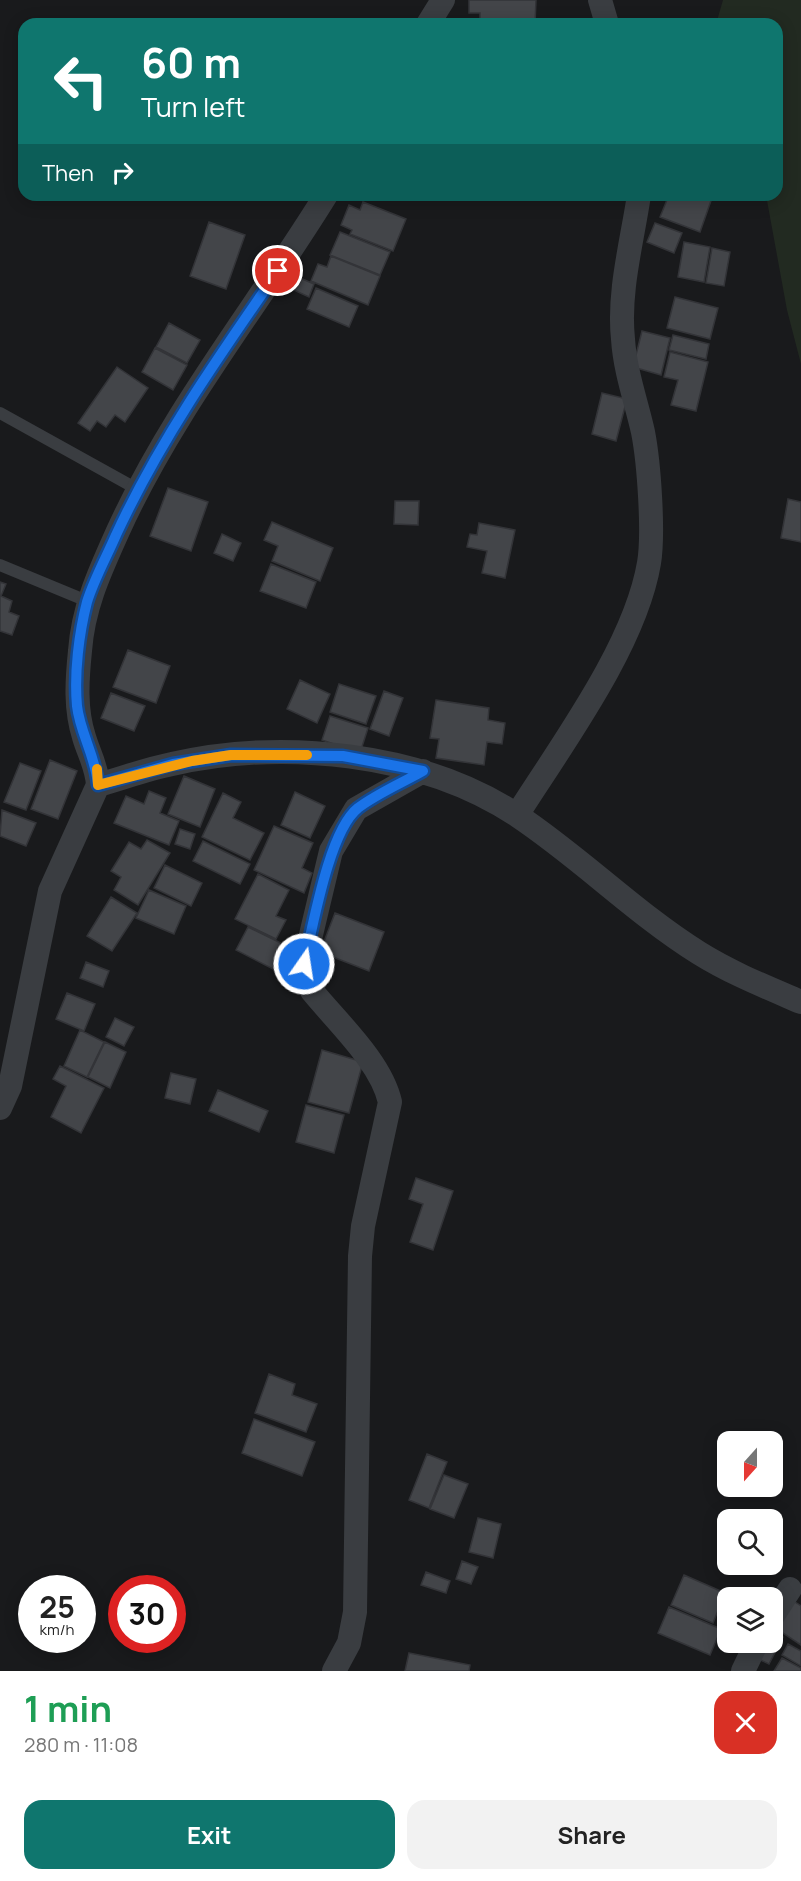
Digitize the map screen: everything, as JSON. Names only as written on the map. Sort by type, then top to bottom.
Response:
[{"type":"street","points":[[432,18],[443,0]]},
{"type":"street","points":[[600,0],[605,18]]},
{"type":"street","points":[[0,1108],[10,1086],[50,891],[98,785],[97,771],[84,737],[77,706],[80,651],[87,601],[137,489],[196,388],[291,251],[322,201]]},
{"type":"street","points":[[517,816],[608,668],[639,602],[649,566],[651,544],[643,434],[629,381],[622,338],[624,288],[638,201]]},
{"type":"street","points":[[98,785],[173,764],[231,755],[343,756],[423,771],[475,791],[517,816],[699,953],[748,980],[801,1002]]},
{"type":"street","points":[[336,1670],[349,1643],[355,1612],[360,1256],[363,1226],[390,1102],[386,1085],[375,1067],[312,991],[304,964],[331,851],[357,809],[423,771]]},
{"type":"street","points":[[783,1599],[789,1589]]},
{"type":"street","points":[[743,1671],[752,1653]]},
{"type":"lane","points":[[0,413],[137,489]]},
{"type":"lane","points":[[0,565],[87,601]]},
{"type":"shaded area","points":[[723,0],[801,0],[801,364],[787,310],[767,201],[783,201],[783,18],[718,18]]},
{"type":"building","points":[[469,0],[536,0],[535,18],[480,18],[480,13],[469,13]]},
{"type":"building","points":[[667,201],[711,201],[700,232],[660,217]]},
{"type":"building","points":[[363,202],[406,219],[393,251],[350,234],[352,230],[341,225],[349,205],[360,210]]},
{"type":"building","points":[[209,222],[245,235],[226,289],[190,276]]},
{"type":"building","points":[[655,223],[682,233],[674,253],[647,242]]},
{"type":"building","points":[[340,232],[390,252],[380,275],[330,255]]},
{"type":"building","points":[[684,242],[710,247],[704,282],[678,277]]},
{"type":"building","points":[[712,248],[730,252],[724,286],[706,283]]},
{"type":"building","points":[[331,256],[380,276],[368,305],[311,281],[318,264],[327,267]]},
{"type":"building","points":[[293,275],[314,284],[309,297],[287,287]]},
{"type":"building","points":[[316,288],[358,306],[349,327],[307,309]]},
{"type":"building","points":[[675,297],[718,308],[710,339],[667,328]]},
{"type":"building","points":[[169,323],[200,340],[187,363],[156,347]]},
{"type":"building","points":[[642,331],[670,338],[661,375],[633,367]]},
{"type":"building","points":[[673,335],[709,344],[706,359],[669,350]]},
{"type":"building","points":[[155,348],[187,365],[173,390],[142,372]]},
{"type":"building","points":[[670,352],[708,362],[696,411],[671,405],[678,380],[664,377]]},
{"type":"building","points":[[117,367],[148,388],[125,422],[115,415],[106,427],[97,421],[90,431],[78,423]]},
{"type":"building","points":[[602,393],[627,399],[616,441],[592,434]]},
{"type":"building","points":[[168,488],[208,502],[191,551],[150,536]]},
{"type":"building","points":[[788,499],[801,502],[801,542],[781,538]]},
{"type":"building","points":[[395,501],[419,501],[418,525],[394,524]]},
{"type":"building","points":[[272,522],[333,548],[320,581],[272,561],[278,546],[264,540]]},
{"type":"building","points":[[479,523],[515,530],[505,578],[482,573],[487,551],[467,547],[470,534],[477,535]]},
{"type":"building","points":[[222,534],[241,543],[233,561],[214,553]]},
{"type":"building","points":[[271,564],[316,582],[306,608],[260,591]]},
{"type":"building","points":[[0,582],[6,584],[1,596],[12,601],[9,612],[19,616],[12,635],[0,631]]},
{"type":"building","points":[[128,650],[170,666],[156,703],[113,687]]},
{"type":"building","points":[[300,680],[330,694],[317,723],[287,709]]},
{"type":"building","points":[[339,684],[376,696],[366,724],[330,712]]},
{"type":"building","points":[[384,691],[403,698],[389,736],[370,729]]},
{"type":"building","points":[[111,693],[145,706],[134,731],[101,718]]},
{"type":"building","points":[[436,700],[489,708],[488,720],[505,723],[502,744],[487,742],[484,765],[436,758],[439,739],[430,738]]},
{"type":"building","points":[[330,716],[368,728],[360,753],[322,740]]},
{"type":"building","points":[[50,760],[77,771],[58,819],[31,809]]},
{"type":"building","points":[[20,763],[41,771],[26,810],[4,802]]},
{"type":"building","points":[[184,776],[215,789],[200,827],[168,814]]},
{"type":"building","points":[[149,791],[166,798],[160,813],[179,821],[169,845],[114,823],[126,796],[144,804]]},
{"type":"building","points":[[295,792],[325,806],[310,838],[281,825]]},
{"type":"building","points":[[223,793],[241,802],[233,818],[264,833],[250,860],[202,837]]},
{"type":"building","points":[[2,810],[36,823],[26,846],[0,836]]},
{"type":"building","points":[[274,826],[313,843],[302,868],[312,873],[304,893],[254,870]]},
{"type":"building","points":[[180,829],[195,834],[190,849],[175,844]]},
{"type":"building","points":[[147,840],[170,853],[138,905],[114,890],[121,877],[111,871],[129,842],[141,849]]},
{"type":"building","points":[[203,841],[250,864],[240,884],[193,861]]},
{"type":"building","points":[[165,865],[202,883],[191,906],[154,888]]},
{"type":"building","points":[[258,874],[289,890],[276,916],[286,920],[276,939],[235,919]]},
{"type":"building","points":[[149,890],[186,906],[174,934],[136,918]]},
{"type":"building","points":[[111,897],[137,913],[112,951],[87,936]]},
{"type":"building","points":[[335,913],[384,932],[369,971],[320,952]]},
{"type":"building","points":[[248,927],[287,946],[275,970],[236,950]]},
{"type":"building","points":[[86,962],[109,971],[103,987],[80,978]]},
{"type":"building","points":[[67,993],[95,1004],[84,1031],[56,1019]]},
{"type":"building","points":[[115,1018],[134,1027],[124,1046],[106,1037]]},
{"type":"building","points":[[80,1030],[104,1042],[87,1077],[64,1066]]},
{"type":"building","points":[[105,1042],[126,1052],[110,1088],[88,1077]]},
{"type":"building","points":[[322,1050],[363,1062],[349,1113],[308,1102]]},
{"type":"building","points":[[60,1066],[104,1088],[81,1133],[51,1117],[66,1086],[53,1079]]},
{"type":"building","points":[[171,1073],[196,1079],[190,1104],[165,1098]]},
{"type":"building","points":[[218,1090],[268,1111],[259,1132],[209,1111]]},
{"type":"building","points":[[306,1105],[344,1115],[334,1153],[296,1142]]},
{"type":"building","points":[[416,1178],[453,1191],[433,1250],[410,1242],[423,1204],[409,1199]]},
{"type":"building","points":[[269,1374],[295,1384],[292,1395],[317,1404],[306,1432],[255,1413]]},
{"type":"building","points":[[254,1419],[315,1442],[302,1476],[242,1453]]},
{"type":"building","points":[[427,1454],[447,1462],[429,1508],[409,1500]]},
{"type":"building","points":[[444,1475],[468,1484],[454,1518],[430,1509]]},
{"type":"building","points":[[478,1518],[501,1524],[493,1558],[469,1552]]},
{"type":"building","points":[[462,1561],[478,1567],[471,1584],[456,1579]]},
{"type":"building","points":[[426,1572],[450,1581],[446,1593],[421,1585]]},
{"type":"building","points":[[684,1575],[717,1589],[717,1613],[713,1623],[671,1605]]},
{"type":"building","points":[[792,1600],[801,1606],[801,1645],[783,1633],[783,1614]]},
{"type":"building","points":[[669,1607],[717,1627],[717,1638],[710,1655],[658,1633]]},
{"type":"building","points":[[788,1644],[801,1651],[801,1666],[782,1655]]},
{"type":"building","points":[[409,1653],[470,1665],[469,1671],[405,1671]]},
{"type":"building","points":[[758,1653],[775,1653],[769,1664],[756,1658]]},
{"type":"building","points":[[782,1658],[801,1668],[801,1671],[774,1671]]},
{"type":"slow traffic","points":[[97,769],[98,785],[173,764],[231,755],[307,755]]},
{"type":"route","points":[[278,271],[196,388],[137,489],[87,601],[80,651],[77,706],[84,737],[97,771],[98,785],[173,764],[231,755],[343,756],[423,771],[357,809],[345,828],[331,851],[304,964]]}]
